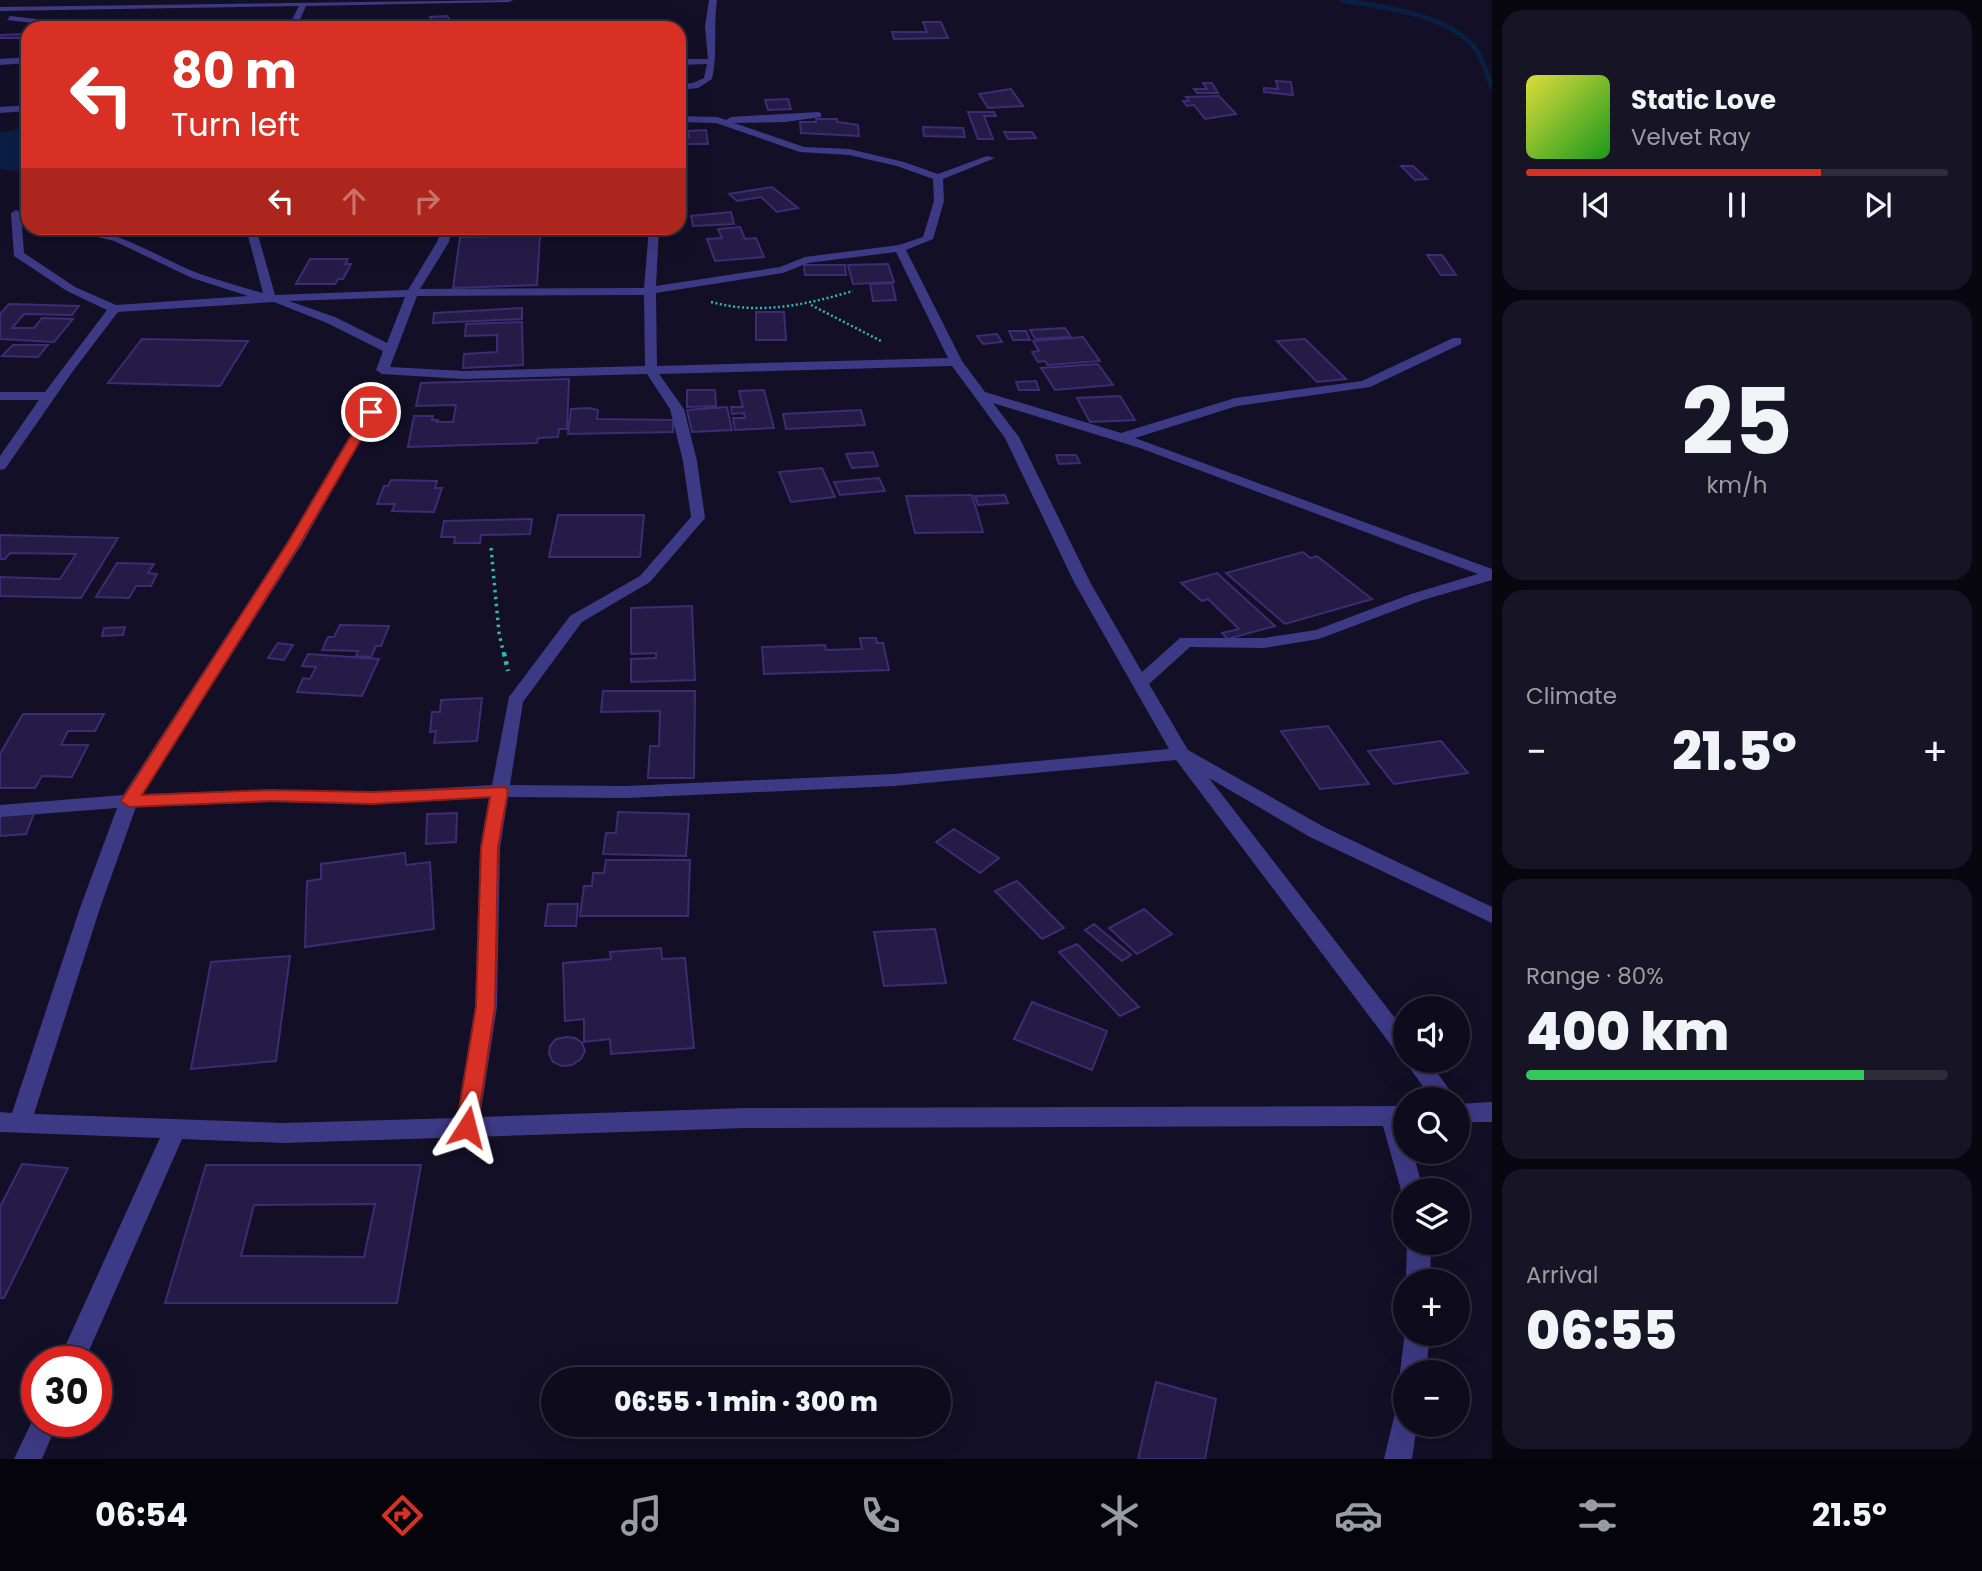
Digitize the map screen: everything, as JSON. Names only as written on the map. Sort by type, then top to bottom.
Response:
[{"type":"street","points":[[0,9],[74,4],[509,0]]},
{"type":"street","points":[[686,87],[695,86],[708,79],[712,61],[709,27],[713,0]]},
{"type":"street","points":[[295,21],[304,3]]},
{"type":"street","points":[[0,16],[41,21]]},
{"type":"street","points":[[0,62],[21,60]]},
{"type":"street","points":[[686,62],[712,61]]},
{"type":"street","points":[[0,110],[21,108]]},
{"type":"street","points":[[686,119],[785,120],[818,115]]},
{"type":"street","points":[[718,120],[803,150],[849,152],[900,163],[938,177],[990,158]]},
{"type":"street","points":[[18,213],[18,254],[71,289],[114,309],[412,293],[649,290],[783,271],[805,260],[900,248],[928,239],[939,201],[938,177]]},
{"type":"street","points":[[102,235],[118,239],[196,276],[331,320],[390,349]]},
{"type":"street","points":[[253,235],[270,299]]},
{"type":"street","points":[[445,235],[412,293],[382,370],[464,375],[956,362]]},
{"type":"street","points":[[467,1127],[486,1007],[489,848],[515,701],[576,618],[645,579],[698,518],[690,461],[677,409],[651,371],[649,290],[653,235]]},
{"type":"street","points":[[900,248],[956,362],[1012,438],[1082,582],[1181,754],[1393,1031]]},
{"type":"street","points":[[0,466],[114,309]]},
{"type":"street","points":[[1120,438],[1235,402],[1365,384],[1457,341]]},
{"type":"street","points":[[383,391],[294,544],[129,801],[10,1122],[283,1133],[746,1118],[1393,1117]]},
{"type":"street","points":[[981,395],[1120,438],[1492,574]]},
{"type":"street","points":[[0,396],[49,396]]},
{"type":"street","points":[[1140,683],[1186,642],[1264,643],[1318,634],[1417,597],[1492,574]]},
{"type":"street","points":[[0,811],[129,801],[271,796],[372,798],[499,791],[626,792],[894,780],[1181,754],[1317,832],[1492,916]]},
{"type":"street","points":[[1425,1073],[1436,1087]]},
{"type":"street","points":[[1470,1113],[1492,1112]]},
{"type":"street","points":[[78,1346],[175,1129]]},
{"type":"street","points":[[28,1459],[38,1437]]},
{"type":"street","points":[[1398,1459],[1402,1437]]},
{"type":"path","points":[[671,287],[732,309],[810,305],[853,291]]},
{"type":"path","points":[[810,305],[921,363]]},
{"type":"path","points":[[491,548],[499,634],[515,701]]},
{"type":"water","points":[[21,128],[21,171],[0,169],[0,133]]},
{"type":"building","points":[[447,16],[451,21],[432,21],[430,17]]},
{"type":"building","points":[[923,22],[941,22],[948,38],[894,39],[892,32],[927,32]]},
{"type":"building","points":[[21,34],[21,38],[0,38],[0,35]]},
{"type":"building","points":[[1276,81],[1291,82],[1293,95],[1264,92],[1264,88],[1278,89]]},
{"type":"building","points":[[1203,83],[1212,83],[1218,93],[1197,93],[1194,89],[1207,89]]},
{"type":"building","points":[[1011,89],[1023,106],[988,108],[979,94]]},
{"type":"building","points":[[1219,96],[1236,114],[1205,119],[1194,105],[1187,106],[1183,101],[1189,101],[1186,97]]},
{"type":"building","points":[[788,99],[791,109],[768,110],[765,100]]},
{"type":"building","points":[[968,112],[994,112],[996,116],[984,116],[993,139],[978,139]]},
{"type":"building","points":[[816,119],[837,119],[837,122],[858,125],[859,136],[801,133],[800,122],[816,122]]},
{"type":"building","points":[[923,127],[963,128],[965,137],[924,136]]},
{"type":"building","points":[[706,130],[708,144],[686,144],[688,131]]},
{"type":"building","points":[[1004,132],[1032,132],[1036,138],[1008,139]]},
{"type":"building","points":[[1401,166],[1413,166],[1427,179],[1415,180]]},
{"type":"building","points":[[772,187],[798,208],[777,212],[761,197],[737,201],[729,194]]},
{"type":"building","points":[[731,212],[734,224],[693,226],[691,216]]},
{"type":"building","points":[[740,227],[745,239],[756,238],[764,257],[715,261],[707,239],[722,238],[718,229]]},
{"type":"building","points":[[540,235],[537,285],[453,288],[460,237]]},
{"type":"building","points":[[1427,255],[1442,255],[1456,275],[1441,275]]},
{"type":"building","points":[[310,259],[348,259],[345,264],[351,264],[343,279],[338,279],[335,284],[296,284]]},
{"type":"building","points":[[888,264],[894,282],[853,284],[848,265]]},
{"type":"building","points":[[804,265],[845,265],[846,275],[805,275]]},
{"type":"building","points":[[892,283],[896,300],[873,301],[870,284]]},
{"type":"building","points":[[9,304],[79,306],[72,315],[24,314],[12,328],[34,328],[42,318],[73,319],[54,342],[0,339],[0,314]]},
{"type":"building","points":[[522,308],[522,319],[433,323],[434,313]]},
{"type":"building","points":[[756,312],[784,312],[786,340],[756,340]]},
{"type":"building","points":[[522,322],[523,365],[463,368],[464,354],[497,352],[497,335],[465,336],[466,324]]},
{"type":"building","points":[[1065,328],[1071,337],[1035,339],[1030,330]]},
{"type":"building","points":[[1009,331],[1026,331],[1030,340],[1013,340]]},
{"type":"building","points":[[997,334],[1002,342],[983,344],[977,336]]},
{"type":"building","points":[[1083,337],[1100,361],[1048,365],[1045,361],[1038,362],[1032,352],[1039,351],[1033,341]]},
{"type":"building","points":[[142,339],[248,341],[220,386],[108,383]]},
{"type":"building","points":[[1305,339],[1346,379],[1317,382],[1277,341]]},
{"type":"building","points":[[13,345],[48,345],[38,357],[2,356]]},
{"type":"building","points":[[1098,364],[1113,385],[1055,390],[1041,368]]},
{"type":"building","points":[[569,379],[567,429],[559,429],[558,437],[538,438],[537,443],[408,447],[414,416],[433,416],[432,420],[438,420],[437,422],[453,422],[456,405],[416,406],[421,383]]},
{"type":"building","points":[[1036,381],[1039,390],[1019,390],[1016,382]]},
{"type":"building","points":[[687,390],[715,390],[716,406],[687,407]]},
{"type":"building","points":[[764,390],[774,428],[735,430],[733,418],[745,418],[744,413],[732,414],[731,407],[743,407],[739,391]]},
{"type":"building","points":[[1120,396],[1135,420],[1090,422],[1077,398]]},
{"type":"building","points":[[727,407],[732,430],[692,432],[687,410]]},
{"type":"building","points":[[571,409],[598,410],[597,419],[673,420],[673,432],[568,434]]},
{"type":"building","points":[[861,410],[865,425],[786,429],[783,414]]},
{"type":"building","points":[[873,452],[878,466],[852,468],[846,454]]},
{"type":"building","points":[[1056,455],[1076,455],[1080,463],[1059,464]]},
{"type":"building","points":[[822,468],[835,497],[791,502],[779,472]]},
{"type":"building","points":[[879,478],[885,491],[840,495],[834,482]]},
{"type":"building","points":[[391,480],[437,481],[435,488],[442,488],[434,512],[392,511],[395,504],[377,504],[384,486],[388,486]]},
{"type":"building","points":[[972,495],[983,532],[915,533],[906,496]]},
{"type":"building","points":[[1005,495],[1008,503],[978,505],[975,496]]},
{"type":"building","points":[[558,515],[644,515],[640,557],[549,557]]},
{"type":"building","points":[[532,519],[530,534],[481,535],[480,543],[454,543],[455,537],[441,537],[444,521]]},
{"type":"building","points":[[0,535],[118,538],[81,598],[0,596],[0,577],[60,579],[76,554],[10,553],[5,559],[0,559]]},
{"type":"building","points":[[1303,552],[1310,558],[1317,556],[1372,599],[1285,624],[1226,573]]},
{"type":"building","points":[[117,563],[154,564],[148,573],[157,574],[151,586],[136,586],[129,598],[96,597]]},
{"type":"building","points":[[1217,573],[1275,626],[1228,639],[1222,633],[1239,629],[1208,599],[1202,601],[1181,583]]},
{"type":"building","points":[[692,606],[695,680],[631,682],[631,659],[656,658],[656,653],[631,654],[631,608]]},
{"type":"building","points":[[340,625],[389,626],[381,646],[376,646],[371,657],[356,656],[358,651],[322,650],[328,637],[334,637]]},
{"type":"building","points":[[125,627],[123,635],[102,636],[104,628]]},
{"type":"building","points":[[860,638],[876,638],[877,643],[883,643],[889,670],[764,674],[762,647],[825,645],[826,650],[862,649]]},
{"type":"building","points":[[278,643],[293,645],[284,660],[268,658]]},
{"type":"building","points":[[308,654],[379,659],[362,696],[297,692],[303,678],[310,679],[316,667],[302,666]]},
{"type":"building","points":[[603,691],[695,691],[694,778],[648,778],[650,746],[659,746],[660,711],[601,712]]},
{"type":"building","points":[[482,698],[477,741],[434,743],[436,731],[430,732],[432,712],[440,712],[441,700]]},
{"type":"building","points":[[23,714],[104,714],[95,731],[68,731],[61,745],[88,745],[72,777],[42,776],[35,788],[0,788],[0,754]]},
{"type":"building","points":[[1328,726],[1369,784],[1320,789],[1281,731]]},
{"type":"building","points":[[1441,741],[1468,773],[1394,784],[1368,751]]},
{"type":"building","points":[[35,811],[26,834],[0,836],[0,813]]},
{"type":"building","points":[[618,812],[689,814],[686,856],[603,854],[606,833],[616,833]]},
{"type":"building","points":[[457,813],[456,842],[426,844],[427,814]]},
{"type":"building","points":[[954,829],[999,858],[980,873],[936,842]]},
{"type":"building","points":[[405,853],[406,865],[430,862],[434,929],[305,947],[307,881],[321,879],[321,864]]},
{"type":"building","points":[[606,860],[690,860],[688,916],[580,916],[584,886],[592,886],[593,873],[604,873]]},
{"type":"building","points":[[1017,881],[1064,928],[1042,939],[995,891]]},
{"type":"building","points":[[548,904],[578,904],[576,926],[545,926]]},
{"type":"building","points":[[1144,909],[1172,934],[1137,954],[1109,928]]},
{"type":"building","points":[[1094,924],[1131,955],[1122,961],[1085,930]]},
{"type":"building","points":[[935,929],[946,983],[884,986],[874,932]]},
{"type":"building","points":[[1077,944],[1139,1007],[1120,1016],[1059,952]]},
{"type":"building","points":[[661,948],[662,959],[685,958],[694,1048],[611,1054],[610,1039],[584,1042],[584,1019],[565,1021],[563,963],[611,959],[610,952]]},
{"type":"building","points":[[290,956],[276,1061],[191,1069],[211,962]]},
{"type":"building","points":[[1032,1002],[1107,1031],[1092,1070],[1014,1039]]},
{"type":"building","points":[[575,1038],[582,1043],[585,1051],[581,1059],[572,1065],[562,1066],[553,1062],[549,1054],[550,1046],[556,1039]]},
{"type":"building","points":[[22,1164],[68,1168],[4,1298],[0,1298],[0,1207]]},
{"type":"building","points":[[206,1165],[421,1165],[397,1303],[165,1303]],"holes":[[[375,1204],[364,1257],[241,1256],[254,1205]]]},
{"type":"building","points":[[1156,1382],[1216,1399],[1205,1459],[1138,1459]]},
{"type":"waterway","points":[[1342,0],[1413,13],[1447,26],[1474,47],[1492,87]]},
{"type":"route","points":[[371,412],[294,544],[129,801],[271,796],[372,798],[499,791],[489,848],[486,1007],[467,1127]]}]
